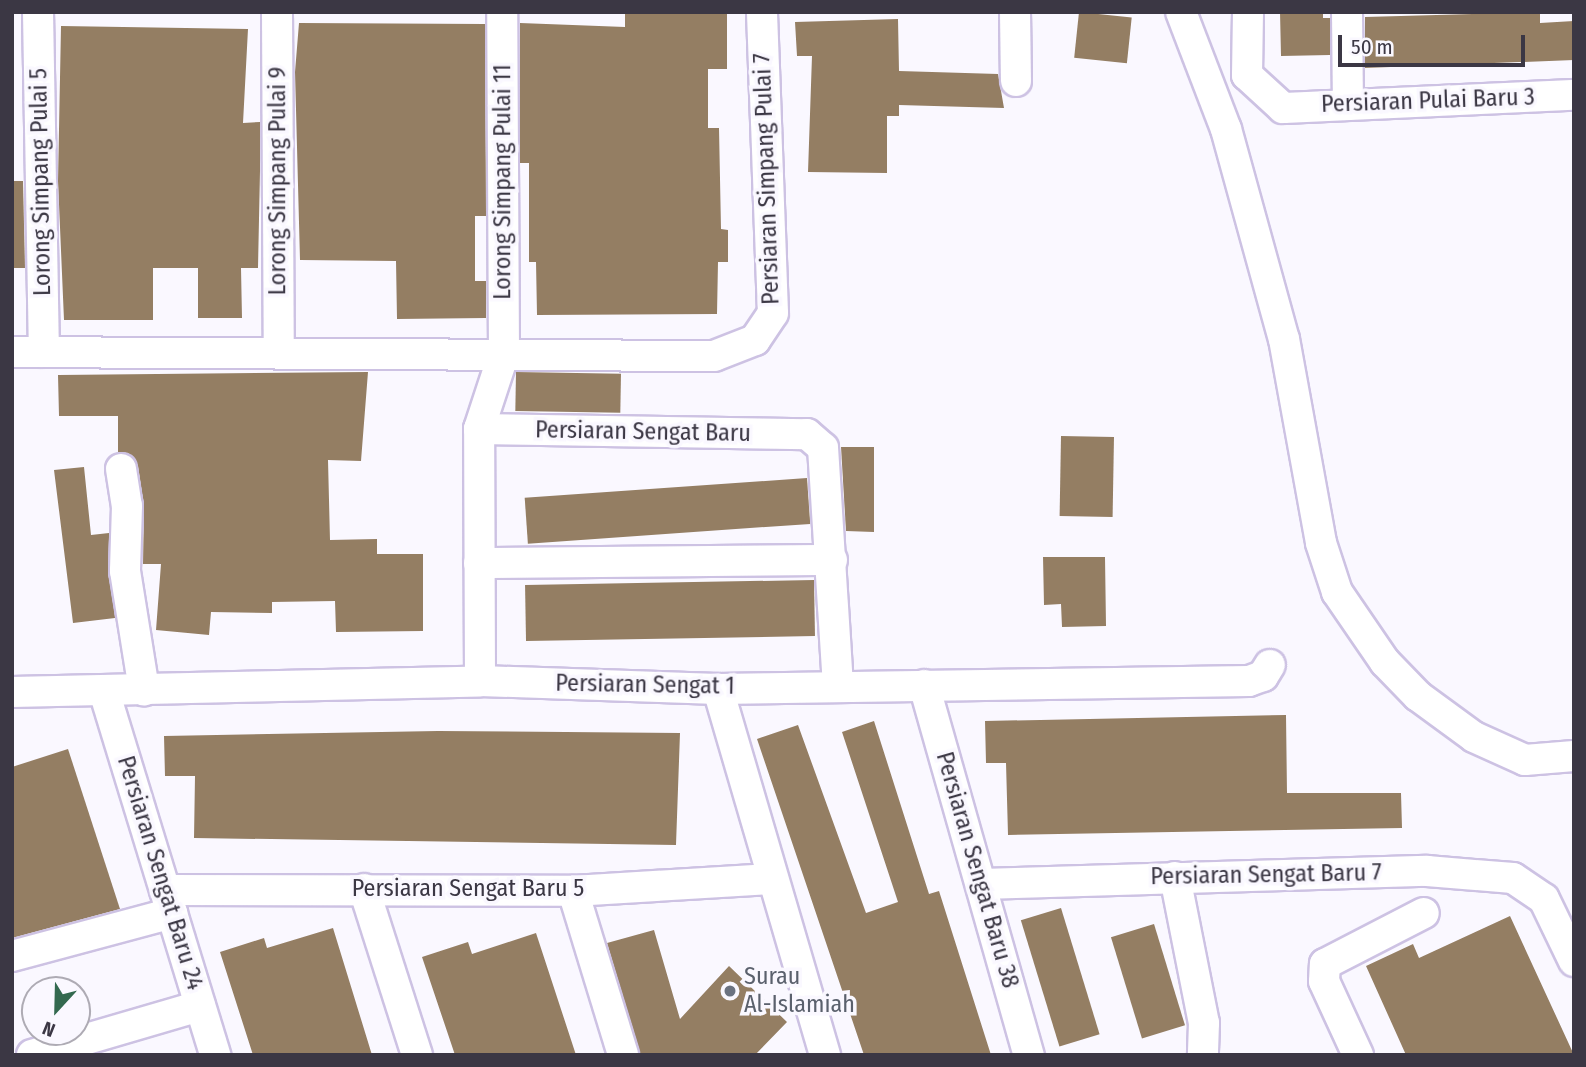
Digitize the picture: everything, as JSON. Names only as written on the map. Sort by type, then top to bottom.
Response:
[{"type":"street","name":"Lorong Simpang Pulai 5","points":[[38,12],[44,352]]},
{"type":"street","name":"Lorong Simpang Pulai 9","points":[[276,12],[279,351]]},
{"type":"street","name":"Lorong Simpang Pulai 11","points":[[480,681],[479,429],[504,353],[502,12]]},
{"type":"street","name":"Persiaran Simpang Pulai 7","points":[[504,353],[713,356],[755,340],[773,313],[762,12]]},
{"type":"street","points":[[1015,12],[1016,81]]},
{"type":"street","points":[[1181,12],[1226,130],[1280,326],[1321,543],[1337,592],[1385,662],[1418,696],[1474,737],[1525,760],[1574,757]]},
{"type":"street","name":"Persiaran Pulai Baru 3","points":[[1248,12],[1247,75],[1283,108],[1574,95]]},
{"type":"street","points":[[1348,12],[1348,105]]},
{"type":"street","points":[[12,352],[504,353]]},
{"type":"street","name":"Persiaran Sengat Baru","points":[[479,429],[807,434],[822,447],[832,560]]},
{"type":"street","points":[[121,469],[127,506],[125,571],[144,690]]},
{"type":"street","points":[[479,563],[832,560],[838,686]]},
{"type":"street","name":"Persiaran Sengat 1","points":[[12,692],[480,681],[718,689],[1249,681],[1263,676],[1269,665]]},
{"type":"street","name":"Persiaran Sengat Baru 38","points":[[924,685],[1029,1055]]},
{"type":"street","points":[[718,689],[771,879],[825,1055]]},
{"type":"street","name":"Persiaran Sengat Baru 24","points":[[104,691],[215,1055]]},
{"type":"street","name":"Persiaran Sengat Baru 7","points":[[982,884],[1427,871],[1513,878],[1544,899],[1574,961]]},
{"type":"street","points":[[1175,877],[1204,1023],[1203,1055]]},
{"type":"street","name":"Persiaran Sengat Baru 5","points":[[12,956],[168,902],[363,889],[573,891],[771,879]]},
{"type":"street","points":[[363,889],[417,1055]]},
{"type":"street","points":[[573,891],[623,1055]]},
{"type":"street","points":[[1358,1055],[1324,981],[1325,964],[1424,913]]},
{"type":"street","points":[[32,1055],[200,1006]]},
{"type":"building","points":[[1079,12],[1132,18],[1127,63],[1074,58]]},
{"type":"building","points":[[1280,12],[1323,12],[1323,18],[1330,18],[1330,55],[1281,56]]},
{"type":"building","points":[[1540,12],[1540,23],[1574,21],[1574,60],[1365,68],[1365,17]]},
{"type":"building","points":[[625,14],[727,14],[727,69],[708,69],[708,128],[719,128],[721,229],[728,230],[728,262],[718,262],[717,314],[537,315],[536,262],[529,262],[529,163],[520,163],[520,23],[625,27]]},
{"type":"building","points":[[898,19],[899,71],[998,74],[1004,108],[899,105],[899,116],[887,116],[887,173],[808,172],[812,56],[797,56],[795,22]]},
{"type":"building","points":[[299,23],[485,24],[486,216],[475,216],[475,281],[486,281],[486,318],[397,319],[396,261],[300,260],[295,72]]},
{"type":"building","points":[[61,26],[248,29],[243,123],[260,122],[258,268],[241,268],[242,318],[198,318],[198,268],[153,268],[153,320],[64,320],[58,181]]},
{"type":"building","points":[[12,181],[23,181],[25,268],[12,268]]},
{"type":"building","points":[[368,372],[361,461],[328,460],[330,540],[377,539],[377,554],[423,554],[423,631],[336,632],[335,601],[272,602],[272,613],[211,612],[209,635],[156,630],[161,564],[143,564],[144,507],[138,466],[128,453],[118,452],[118,416],[59,416],[58,375]]},
{"type":"building","points":[[516,372],[621,374],[620,413],[515,411]]},
{"type":"building","points":[[1061,436],[1114,437],[1113,517],[1060,516]]},
{"type":"building","points":[[841,447],[874,447],[874,532],[846,531]]},
{"type":"building","points":[[84,467],[91,535],[109,533],[115,618],[73,623],[54,470]]},
{"type":"building","points":[[807,478],[810,524],[528,544],[525,498]]},
{"type":"building","points":[[1043,557],[1105,557],[1106,626],[1062,627],[1061,604],[1044,605]]},
{"type":"building","points":[[814,580],[815,636],[526,641],[525,585]]},
{"type":"building","points":[[1286,715],[1287,793],[1401,793],[1402,828],[1008,835],[1006,763],[986,763],[985,721]]},
{"type":"building","points":[[874,721],[929,894],[939,891],[991,1055],[864,1055],[757,739],[798,725],[866,913],[898,902],[842,732]]},
{"type":"building","points":[[438,731],[680,733],[676,845],[194,838],[195,776],[165,776],[164,736]]},
{"type":"building","points":[[68,749],[120,909],[12,938],[12,767]]},
{"type":"building","points":[[1061,908],[1100,1034],[1059,1047],[1021,920]]},
{"type":"building","points":[[1510,916],[1574,1055],[1406,1055],[1366,966],[1413,944],[1419,958]]},
{"type":"building","points":[[1154,924],[1185,1025],[1142,1039],[1111,937]]},
{"type":"building","points":[[333,928],[372,1055],[253,1055],[220,952],[264,938],[267,948]]},
{"type":"building","points":[[654,930],[680,1019],[729,966],[787,1022],[755,1055],[640,1055],[607,943]]},
{"type":"building","points":[[536,933],[576,1055],[455,1055],[422,957],[468,942],[472,954]]},
{"type":"place","name":"Surau Al-Islamiah","points":[[730,991]]}]
